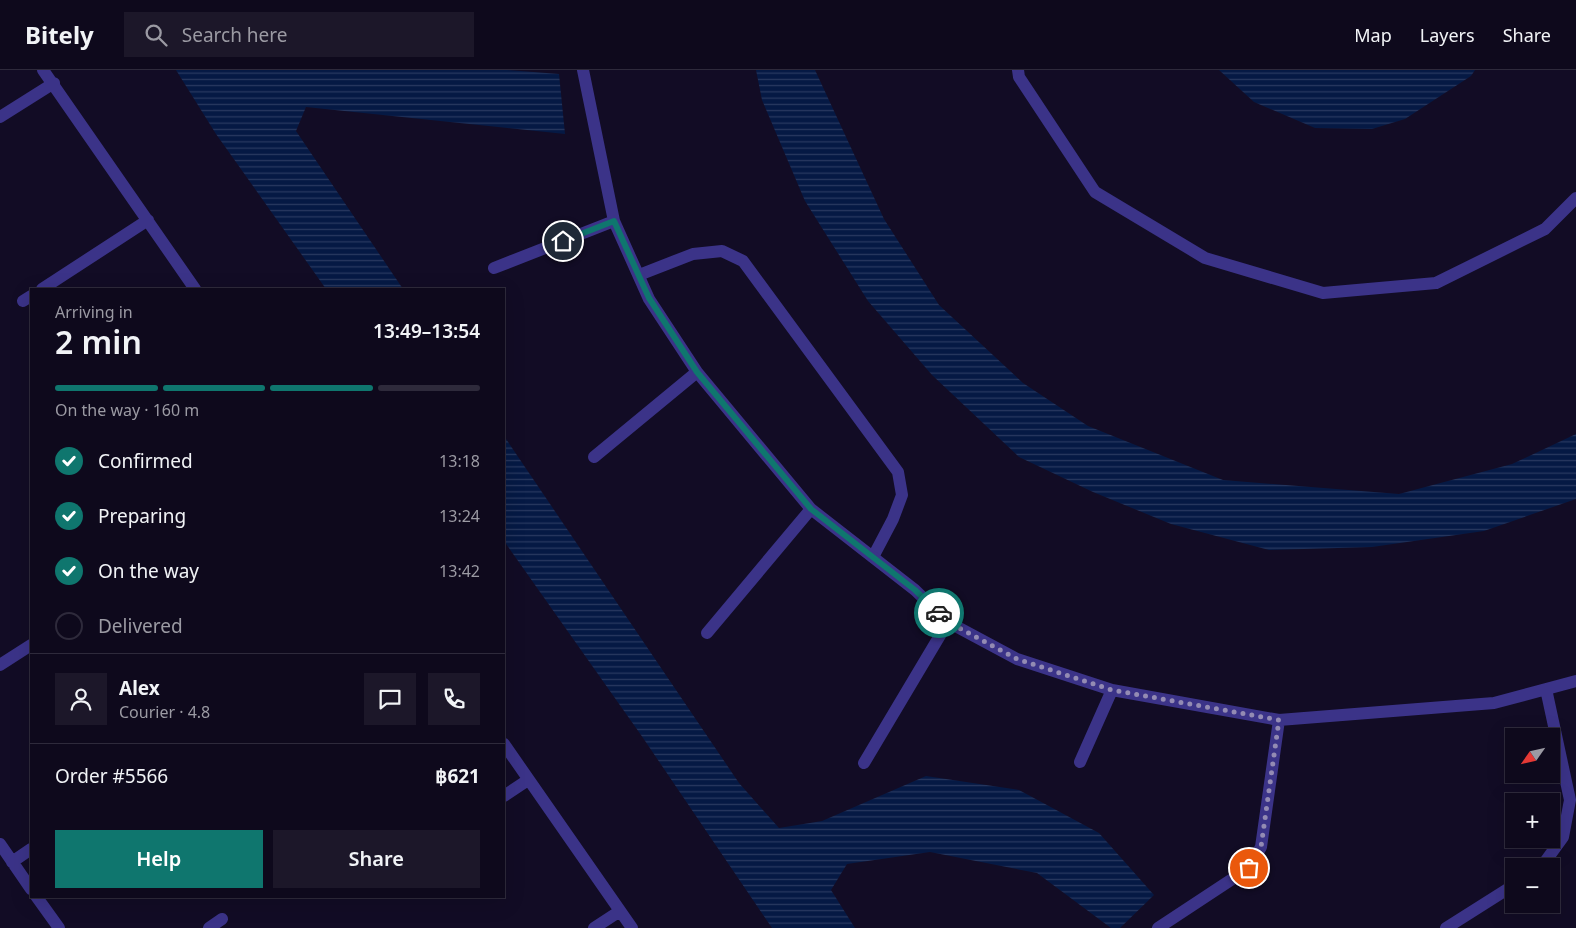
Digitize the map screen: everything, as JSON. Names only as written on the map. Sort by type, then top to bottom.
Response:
[{"type":"street","points":[[43,70],[54,83],[194,288]]},
{"type":"street","points":[[583,70],[614,221],[649,298],[697,372],[811,509],[915,590],[948,622],[1017,659],[1112,690],[1279,720],[1494,704],[1576,681]]},
{"type":"street","points":[[1018,70],[1020,77],[1095,192],[1205,258],[1323,293],[1436,283],[1545,229],[1576,198]]},
{"type":"street","points":[[0,117],[54,83]]},
{"type":"street","points":[[44,288],[148,220]]},
{"type":"street","points":[[494,268],[614,221]]},
{"type":"street","points":[[639,275],[693,254],[722,251],[743,261],[898,472],[902,495],[893,519],[872,557]]},
{"type":"street","points":[[594,457],[697,372]]},
{"type":"street","points":[[707,633],[811,509]]},
{"type":"street","points":[[864,764],[948,622]]},
{"type":"street","points":[[0,665],[30,646]]},
{"type":"street","points":[[1546,689],[1570,800],[1563,836],[1548,858]]},
{"type":"street","points":[[1080,762],[1112,690]]},
{"type":"street","points":[[1158,928],[1249,868],[1261,847],[1279,720]]},
{"type":"street","points":[[505,746],[632,928]]},
{"type":"street","points":[[505,795],[528,780]]},
{"type":"street","points":[[0,844],[30,888]]},
{"type":"street","points":[[12,862],[30,851]]},
{"type":"street","points":[[1446,928],[1505,891]]},
{"type":"street","points":[[37,898],[59,928]]},
{"type":"street","points":[[594,928],[620,911]]},
{"type":"street","points":[[209,928],[222,919]]},
{"type":"water","points":[[176,70],[507,70],[559,74],[565,134],[306,107],[296,131],[402,288],[325,288],[216,134]]},
{"type":"water","points":[[756,70],[815,70],[884,219],[939,305],[1023,383],[1088,426],[1223,480],[1399,494],[1512,464],[1576,434],[1576,499],[1484,531],[1372,547],[1269,550],[1171,524],[1093,492],[1019,457],[932,375],[868,301],[805,201],[762,100]]},
{"type":"water","points":[[1219,70],[1475,70],[1471,76],[1405,119],[1372,129],[1315,128],[1254,102]]},
{"type":"water","points":[[505,437],[739,783],[779,828],[822,821],[926,776],[1019,790],[1099,833],[1154,895],[1120,928],[1111,928],[1037,873],[930,852],[847,864],[831,890],[855,928],[772,928],[641,735],[505,542]]},
{"type":"way so far","points":[[939,613],[948,622],[1017,659],[1112,690],[1279,720],[1261,847],[1249,868]]},
{"type":"route","points":[[563,241],[614,221],[649,298],[697,372],[811,509],[915,590],[939,613]]}]
